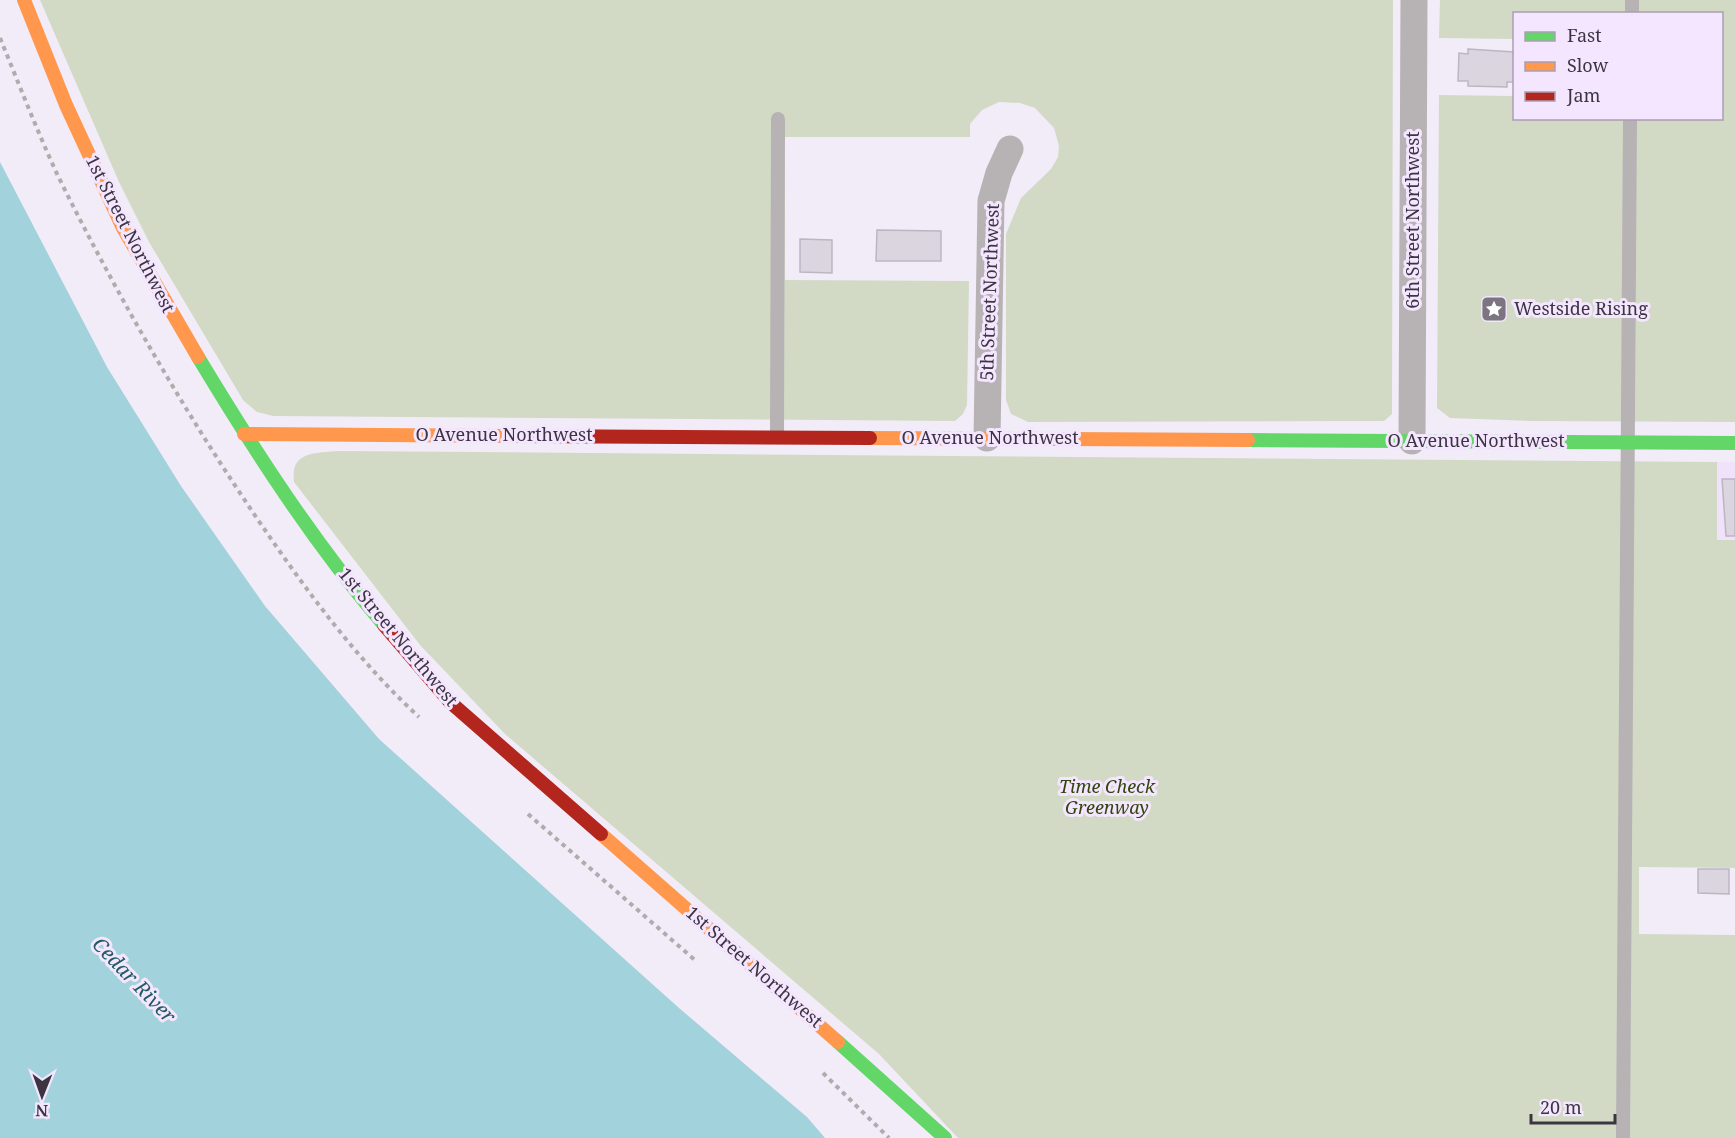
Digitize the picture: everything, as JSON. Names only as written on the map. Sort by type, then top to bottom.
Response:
[{"type":"street","name":"1st Street Northwest","points":[[24,0],[66,105],[123,228],[244,434],[356,592],[450,702],[881,1078],[945,1138]]},
{"type":"street","name":"6th Street Northwest","points":[[1412,441],[1414,0]]},
{"type":"street","name":"5th Street Northwest","points":[[987,438],[991,201],[999,173],[1010,148]]},
{"type":"street","name":"O Avenue Northwest","points":[[244,434],[1735,443]]},
{"type":"lane","points":[[777,437],[778,119]]},
{"type":"lane","points":[[1623,1138],[1630,120]]},
{"type":"shaded area","points":[[1717,462],[1735,462],[1735,540],[1717,540]]},
{"type":"green space","points":[[40,0],[1393,0],[1392,414],[1384,421],[1028,422],[1011,414],[1006,400],[1006,234],[1021,198],[1051,169],[1058,157],[1059,146],[1054,128],[1035,108],[1020,103],[999,102],[982,110],[970,124],[970,137],[785,137],[785,280],[969,281],[967,405],[963,414],[955,421],[273,416],[257,412],[243,400],[149,242],[119,182]]},
{"type":"green space","points":[[1440,0],[1735,0],[1735,422],[1531,421],[1450,418],[1437,408],[1439,95],[1513,96],[1513,120],[1723,120],[1723,12],[1513,12],[1513,39],[1439,38]]},
{"type":"green space","name":"Time Check Greenway","points":[[339,451],[1717,462],[1717,540],[1735,540],[1735,868],[1639,867],[1639,934],[1735,935],[1735,1138],[958,1138],[879,1054],[505,734],[420,645],[294,482],[296,464],[300,459],[313,454]]},
{"type":"water","name":"Cedar River","points":[[0,162],[107,367],[181,486],[265,606],[379,739],[679,1008],[807,1117],[825,1138],[0,1138]]},
{"type":"building","points":[[1468,49],[1513,52],[1513,82],[1507,82],[1507,87],[1468,86],[1468,81],[1458,81],[1459,53],[1468,54]]},
{"type":"building","points":[[877,230],[941,231],[941,261],[876,261]]},
{"type":"building","points":[[800,239],[832,240],[832,273],[800,272]]},
{"type":"building","points":[[1722,479],[1735,479],[1735,536],[1726,536]]},
{"type":"building","points":[[1698,869],[1729,869],[1729,894],[1698,893]]},
{"type":"traffic: fast","points":[[198,357],[241,427],[309,529],[384,625]]},
{"type":"traffic: fast","points":[[1248,440],[1735,443]]},
{"type":"traffic: fast","points":[[838,1042],[945,1138]]},
{"type":"traffic: slow","points":[[24,0],[66,105],[123,228],[198,357]]},
{"type":"traffic: slow","points":[[244,434],[513,436]]},
{"type":"traffic: slow","points":[[870,438],[1248,440]]},
{"type":"traffic: slow","points":[[601,834],[838,1042]]},
{"type":"traffic: jam","points":[[513,436],[870,438]]},
{"type":"traffic: jam","points":[[384,625],[450,702],[601,834]]},
{"type":"place","name":"Westside Rising","points":[[1494,309]]}]
